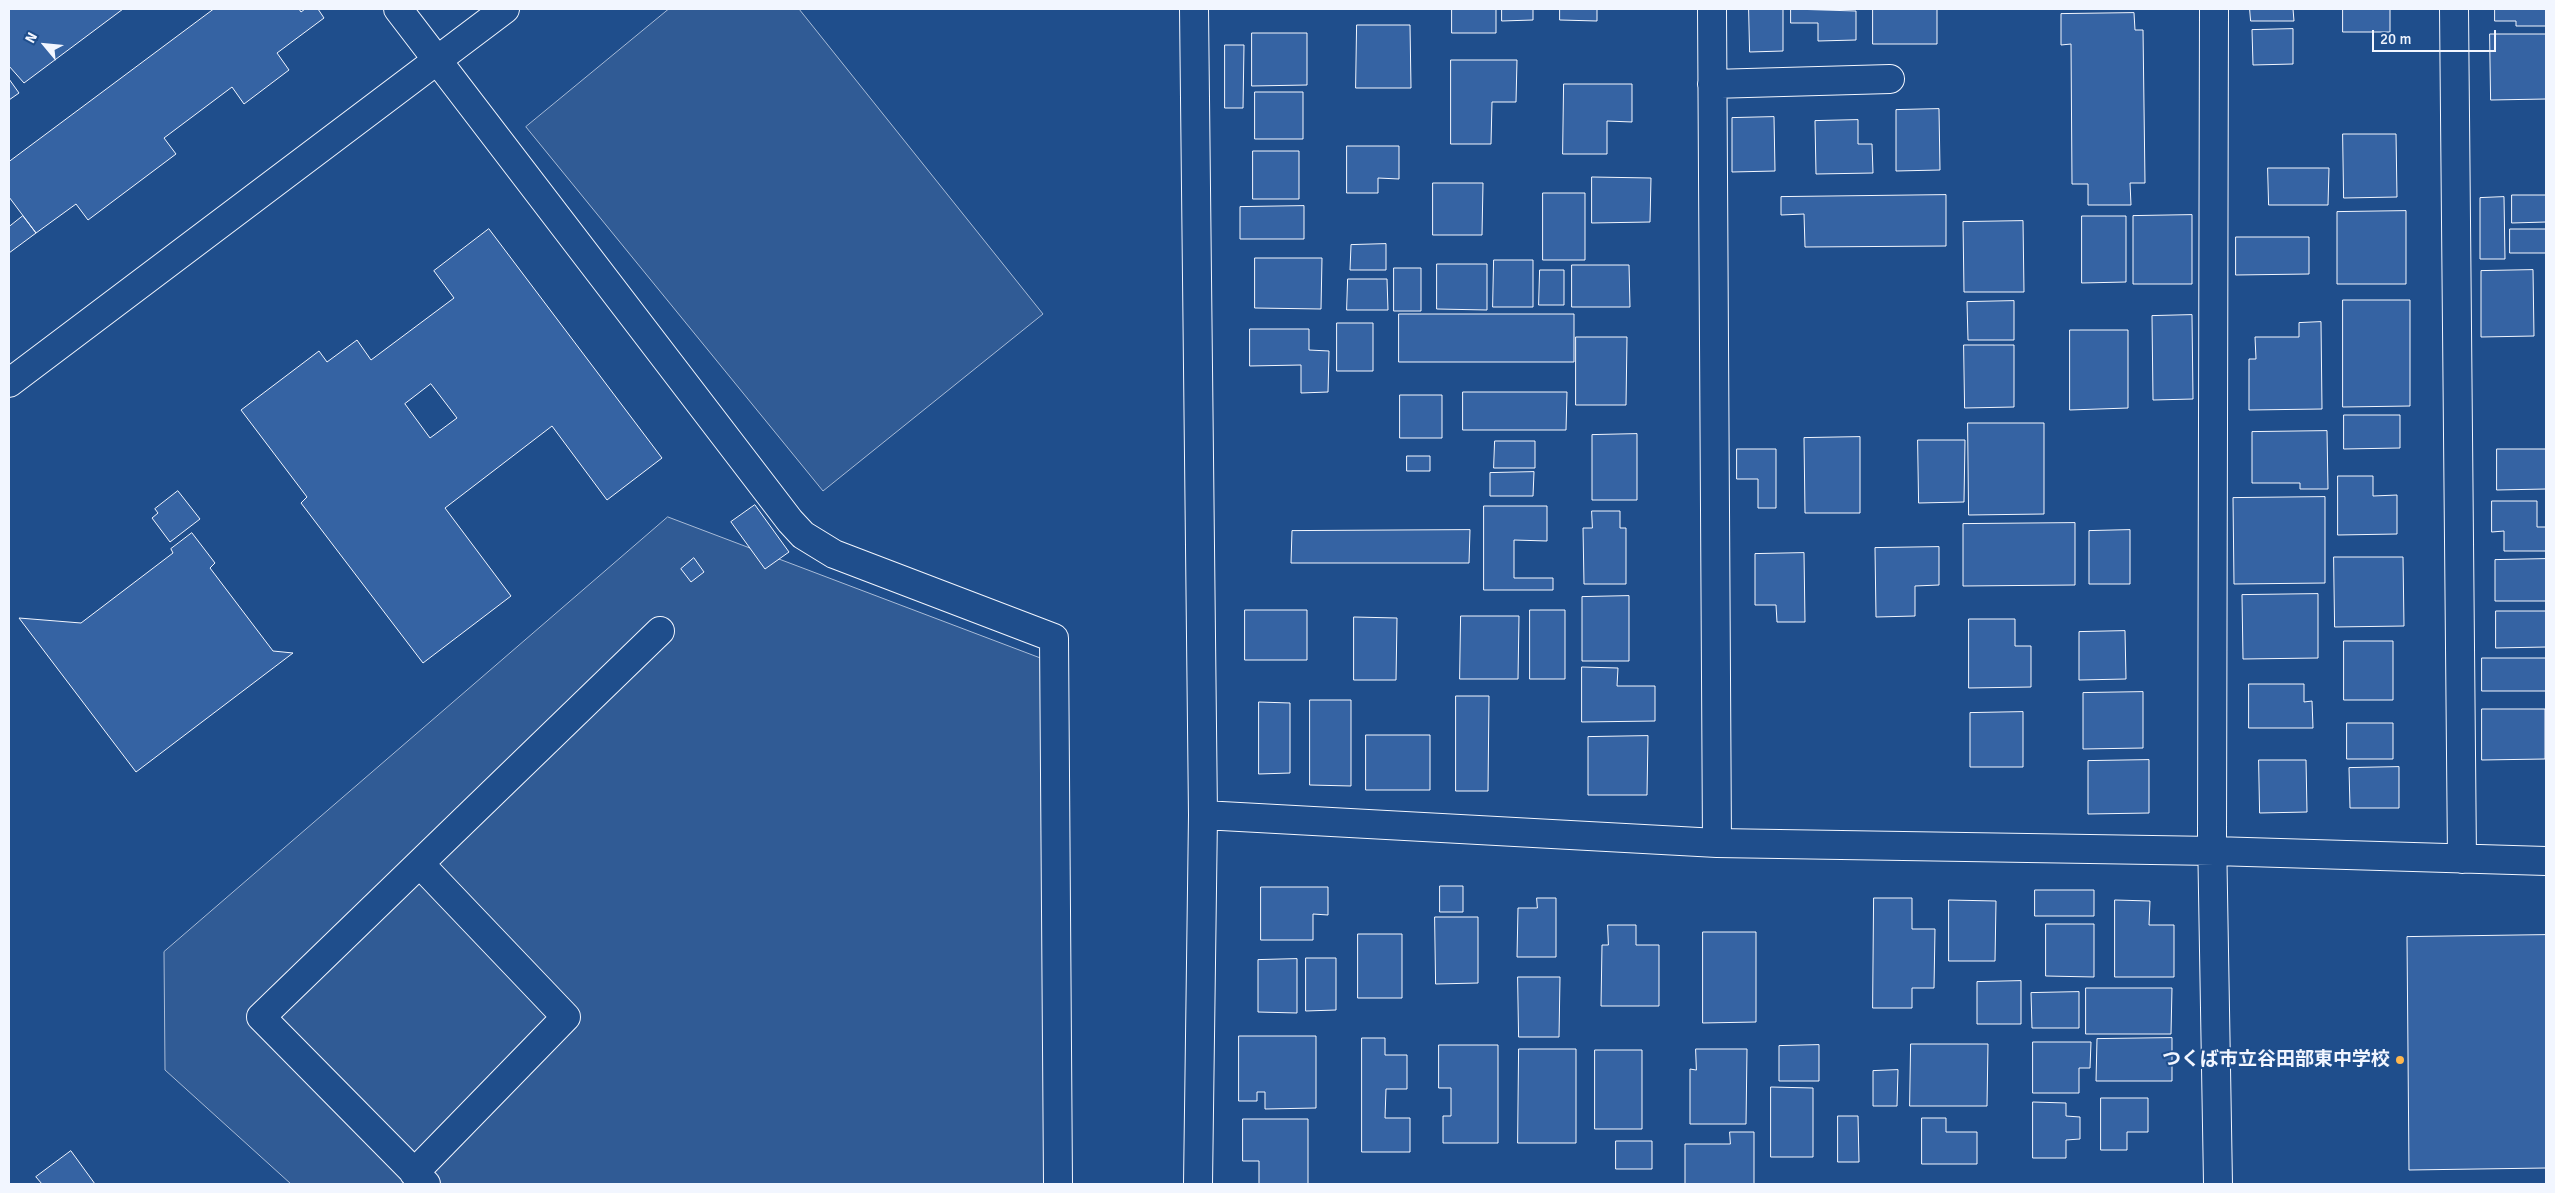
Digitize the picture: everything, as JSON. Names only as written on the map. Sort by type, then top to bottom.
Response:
[{"type":"street","points":[[398,9],[784,514],[803,535],[834,554],[1054,638],[1058,1184]]},
{"type":"street","points":[[9,383],[505,9]]},
{"type":"street","points":[[1194,9],[1203,815],[1198,1184]]},
{"type":"street","points":[[1712,9],[1717,842]]},
{"type":"street","points":[[2214,9],[2214,851],[2218,1184]]},
{"type":"street","points":[[2454,9],[2462,859]]},
{"type":"street","points":[[1712,84],[1890,79]]},
{"type":"street","points":[[420,864],[566,1017],[420,1178],[261,1017],[660,632]]},
{"type":"street","points":[[1203,815],[1717,842],[2214,851],[2546,862]]},
{"type":"shaded area","points":[[669,9],[799,9],[1043,314],[823,491],[526,127]]},
{"type":"shaded area","points":[[668,517],[1043,659],[1048,1184],[291,1184],[165,1070],[164,952]]},
{"type":"building","points":[[9,9],[123,9],[24,83],[9,66]]},
{"type":"building","points":[[214,9],[299,9],[301,12],[305,9],[318,9],[324,18],[277,53],[289,70],[244,104],[232,87],[164,138],[176,154],[88,220],[76,204],[36,233],[9,197],[9,162]]},
{"type":"building","points":[[1452,9],[1496,9],[1496,33],[1452,33]]},
{"type":"building","points":[[1502,9],[1533,9],[1533,20],[1502,21]]},
{"type":"building","points":[[1560,9],[1597,9],[1597,21],[1560,20]]},
{"type":"building","points":[[1749,9],[1783,9],[1783,51],[1750,52]]},
{"type":"building","points":[[1791,9],[1856,11],[1856,40],[1818,41],[1818,23],[1791,23]]},
{"type":"building","points":[[1873,9],[1937,9],[1937,44],[1873,44]]},
{"type":"building","points":[[2250,9],[2293,9],[2294,21],[2251,21]]},
{"type":"building","points":[[2343,9],[2390,9],[2390,32],[2343,32]]},
{"type":"building","points":[[2495,9],[2546,9],[2546,26],[2516,26],[2516,21],[2495,21]]},
{"type":"building","points":[[2134,13],[2135,30],[2143,30],[2145,183],[2130,183],[2131,205],[2088,205],[2088,184],[2072,184],[2071,44],[2061,45],[2061,14]]},
{"type":"building","points":[[1357,25],[1410,25],[1411,88],[1356,88]]},
{"type":"building","points":[[2293,29],[2293,64],[2253,65],[2252,30]]},
{"type":"building","points":[[1252,33],[1307,33],[1307,85],[1252,86]]},
{"type":"building","points":[[2490,34],[2546,34],[2546,99],[2491,100]]},
{"type":"building","points":[[1225,45],[1244,45],[1243,108],[1225,108]]},
{"type":"building","points":[[1451,60],[1517,60],[1516,102],[1492,102],[1491,144],[1451,144]]},
{"type":"building","points":[[9,79],[19,93],[9,100]]},
{"type":"building","points":[[1564,84],[1632,84],[1632,122],[1607,121],[1607,154],[1563,154]]},
{"type":"building","points":[[1255,92],[1303,92],[1303,139],[1255,139]]},
{"type":"building","points":[[1939,109],[1940,170],[1896,171],[1896,110]]},
{"type":"building","points":[[1774,117],[1775,171],[1732,172],[1732,118]]},
{"type":"building","points":[[1858,120],[1858,144],[1872,144],[1873,173],[1816,174],[1815,121]]},
{"type":"building","points":[[2343,134],[2396,134],[2397,197],[2344,198]]},
{"type":"building","points":[[1347,146],[1399,146],[1399,179],[1378,178],[1378,193],[1347,193]]},
{"type":"building","points":[[1253,151],[1299,151],[1299,199],[1253,199]]},
{"type":"building","points":[[2268,168],[2329,168],[2328,205],[2269,205]]},
{"type":"building","points":[[1592,177],[1651,178],[1650,222],[1592,223]]},
{"type":"building","points":[[1433,183],[1483,183],[1482,235],[1433,235]]},
{"type":"building","points":[[1543,193],[1585,193],[1585,260],[1543,260]]},
{"type":"building","points":[[1946,195],[1946,246],[1805,247],[1804,214],[1781,215],[1781,197]]},
{"type":"building","points":[[2512,195],[2546,195],[2546,222],[2512,223]]},
{"type":"building","points":[[2504,197],[2505,259],[2480,259],[2480,198]]},
{"type":"building","points":[[1304,206],[1304,239],[1240,239],[1240,207]]},
{"type":"building","points":[[2406,211],[2406,284],[2337,284],[2337,212]]},
{"type":"building","points":[[2192,215],[2192,284],[2133,284],[2133,216]]},
{"type":"building","points":[[23,216],[36,233],[9,253],[9,227]]},
{"type":"building","points":[[2082,216],[2126,216],[2126,282],[2082,283]]},
{"type":"building","points":[[2023,221],[2024,292],[1964,292],[1963,222]]},
{"type":"building","points":[[489,229],[662,458],[607,500],[552,426],[445,508],[511,596],[423,663],[301,503],[307,497],[241,410],[319,351],[327,362],[357,340],[371,360],[454,298],[434,271]],"holes":[[[431,384],[457,418],[430,438],[405,404]]]},
{"type":"building","points":[[2510,229],[2546,229],[2546,253],[2510,253]]},
{"type":"building","points":[[2236,237],[2309,237],[2309,274],[2236,275]]},
{"type":"building","points":[[1386,244],[1386,270],[1350,270],[1351,245]]},
{"type":"building","points":[[1255,258],[1322,258],[1321,309],[1255,308]]},
{"type":"building","points":[[1494,260],[1533,260],[1533,307],[1493,307]]},
{"type":"building","points":[[1437,264],[1487,264],[1487,310],[1437,309]]},
{"type":"building","points":[[1572,265],[1629,265],[1630,307],[1572,307]]},
{"type":"building","points":[[1394,268],[1421,268],[1421,311],[1394,311]]},
{"type":"building","points":[[1540,270],[1564,270],[1564,305],[1539,305]]},
{"type":"building","points":[[2533,270],[2534,336],[2481,337],[2481,271]]},
{"type":"building","points":[[1348,279],[1387,279],[1388,310],[1347,310]]},
{"type":"building","points":[[2343,300],[2410,300],[2410,406],[2343,407]]},
{"type":"building","points":[[2014,301],[2014,340],[1968,340],[1967,302]]},
{"type":"building","points":[[1399,314],[1574,314],[1574,362],[1399,362]]},
{"type":"building","points":[[2192,315],[2193,399],[2153,400],[2152,316]]},
{"type":"building","points":[[2321,322],[2322,409],[2249,410],[2249,359],[2256,359],[2255,337],[2299,337],[2299,323]]},
{"type":"building","points":[[1337,323],[1373,323],[1373,371],[1337,371]]},
{"type":"building","points":[[1250,329],[1309,329],[1309,350],[1329,351],[1328,392],[1301,393],[1301,365],[1250,366]]},
{"type":"building","points":[[2070,330],[2128,330],[2128,408],[2070,410]]},
{"type":"building","points":[[1576,337],[1627,337],[1626,405],[1576,405]]},
{"type":"building","points":[[1964,345],[2014,345],[2014,407],[1965,408]]},
{"type":"building","points":[[1463,392],[1567,392],[1566,430],[1463,430]]},
{"type":"building","points":[[1400,395],[1442,395],[1442,438],[1400,438]]},
{"type":"building","points":[[2344,415],[2400,415],[2400,448],[2344,449]]},
{"type":"building","points":[[1968,423],[2044,423],[2044,514],[1969,515]]},
{"type":"building","points":[[2327,431],[2328,489],[2300,489],[2300,483],[2252,483],[2252,432]]},
{"type":"building","points":[[1637,434],[1637,500],[1592,500],[1592,435]]},
{"type":"building","points":[[1860,437],[1860,513],[1805,513],[1804,438]]},
{"type":"building","points":[[1918,440],[1965,440],[1964,502],[1919,503]]},
{"type":"building","points":[[1495,441],[1535,441],[1535,468],[1494,468]]},
{"type":"building","points":[[1737,449],[1776,449],[1776,508],[1758,508],[1758,479],[1737,479]]},
{"type":"building","points":[[2497,449],[2546,449],[2546,489],[2497,490]]},
{"type":"building","points":[[1407,456],[1430,456],[1430,471],[1407,471]]},
{"type":"building","points":[[1534,472],[1533,496],[1490,496],[1490,473]]},
{"type":"building","points":[[2338,476],[2373,476],[2373,496],[2397,495],[2397,534],[2338,535]]},
{"type":"building","points":[[178,491],[200,519],[170,542],[152,518],[158,513],[155,509]]},
{"type":"building","points":[[2325,497],[2325,583],[2234,584],[2233,498]]},
{"type":"building","points":[[2492,501],[2537,501],[2537,527],[2546,527],[2546,551],[2504,551],[2504,531],[2492,532]]},
{"type":"building","points":[[755,505],[789,552],[765,569],[731,522]]},
{"type":"building","points":[[1484,506],[1547,506],[1547,541],[1514,540],[1514,578],[1553,578],[1553,590],[1484,590]]},
{"type":"building","points":[[1592,511],[1620,511],[1620,528],[1626,528],[1626,584],[1584,584],[1583,528],[1592,528]]},
{"type":"building","points":[[2075,523],[2075,585],[1963,586],[1963,524]]},
{"type":"building","points":[[1470,530],[1469,563],[1291,563],[1292,531]]},
{"type":"building","points":[[2130,530],[2130,584],[2089,584],[2089,531]]},
{"type":"building","points":[[192,533],[215,563],[210,568],[273,651],[293,653],[136,772],[19,618],[81,623],[173,553],[171,549]]},
{"type":"building","points":[[1939,547],[1939,585],[1915,586],[1915,616],[1876,617],[1875,548]]},
{"type":"building","points":[[1804,553],[1805,622],[1777,622],[1776,605],[1755,605],[1755,554]]},
{"type":"building","points":[[2334,557],[2403,557],[2404,626],[2335,627]]},
{"type":"building","points":[[694,558],[704,572],[691,582],[681,569]]},
{"type":"building","points":[[2546,559],[2546,601],[2495,601],[2495,560]]},
{"type":"building","points":[[2318,594],[2318,658],[2243,659],[2242,595]]},
{"type":"building","points":[[1629,596],[1629,661],[1582,661],[1582,597]]},
{"type":"building","points":[[1245,610],[1307,610],[1307,660],[1245,660]]},
{"type":"building","points":[[1530,610],[1565,610],[1565,679],[1530,679]]},
{"type":"building","points":[[2496,611],[2546,611],[2546,647],[2496,648]]},
{"type":"building","points":[[1461,616],[1519,616],[1518,679],[1460,679]]},
{"type":"building","points":[[1354,617],[1397,618],[1396,680],[1354,680]]},
{"type":"building","points":[[1969,619],[2015,619],[2015,646],[2031,646],[2031,687],[1969,688]]},
{"type":"building","points":[[2125,631],[2126,679],[2079,680],[2079,632]]},
{"type":"building","points":[[2344,641],[2393,641],[2393,700],[2344,700]]},
{"type":"building","points":[[2482,658],[2546,658],[2546,691],[2482,691]]},
{"type":"building","points":[[1582,667],[1618,668],[1617,686],[1655,686],[1655,721],[1582,722]]},
{"type":"building","points":[[2249,684],[2304,684],[2304,702],[2312,701],[2313,728],[2249,728]]},
{"type":"building","points":[[2143,692],[2143,748],[2083,749],[2083,693]]},
{"type":"building","points":[[1456,696],[1489,696],[1488,791],[1456,791]]},
{"type":"building","points":[[1310,700],[1351,700],[1351,786],[1310,785]]},
{"type":"building","points":[[1259,702],[1290,703],[1290,773],[1259,774]]},
{"type":"building","points":[[2482,709],[2545,709],[2545,759],[2482,760]]},
{"type":"building","points":[[2023,712],[2023,767],[1970,767],[1970,713]]},
{"type":"building","points":[[2347,723],[2393,723],[2393,759],[2347,759]]},
{"type":"building","points":[[1366,735],[1430,735],[1430,790],[1366,790]]},
{"type":"building","points":[[1648,736],[1647,795],[1588,795],[1588,737]]},
{"type":"building","points":[[2149,760],[2149,813],[2088,814],[2088,761]]},
{"type":"building","points":[[2259,760],[2306,760],[2307,812],[2260,813]]},
{"type":"building","points":[[2399,767],[2399,808],[2350,808],[2349,768]]},
{"type":"building","points":[[1440,886],[1463,886],[1463,912],[1440,912]]},
{"type":"building","points":[[1261,887],[1328,887],[1328,915],[1313,914],[1313,940],[1261,940]]},
{"type":"building","points":[[2035,890],[2094,890],[2094,916],[2035,916]]},
{"type":"building","points":[[1537,898],[1556,898],[1556,957],[1517,957],[1518,908],[1537,908]]},
{"type":"building","points":[[1874,898],[1912,898],[1912,929],[1935,929],[1934,988],[1912,988],[1912,1008],[1873,1008]]},
{"type":"building","points":[[1949,900],[1996,901],[1995,961],[1949,961]]},
{"type":"building","points":[[2115,900],[2150,901],[2149,925],[2174,925],[2174,977],[2115,977]]},
{"type":"building","points":[[1435,917],[1478,917],[1478,983],[1436,984]]},
{"type":"building","points":[[2046,924],[2094,924],[2094,977],[2046,976]]},
{"type":"building","points":[[1608,925],[1636,925],[1636,945],[1659,945],[1659,1006],[1601,1006],[1602,945],[1608,945]]},
{"type":"building","points":[[1703,932],[1756,932],[1756,1022],[1703,1023]]},
{"type":"building","points":[[1358,934],[1402,934],[1402,998],[1358,998]]},
{"type":"building","points":[[2546,935],[2546,1168],[2409,1170],[2407,937]]},
{"type":"building","points":[[1306,958],[1336,958],[1336,1010],[1306,1011]]},
{"type":"building","points":[[1297,959],[1297,1013],[1258,1012],[1258,960]]},
{"type":"building","points":[[1518,977],[1560,977],[1559,1037],[1519,1037]]},
{"type":"building","points":[[2021,981],[2021,1024],[1977,1024],[1977,982]]},
{"type":"building","points":[[2086,988],[2172,988],[2171,1034],[2086,1034]]},
{"type":"building","points":[[2079,992],[2079,1028],[2032,1028],[2031,993]]},
{"type":"building","points":[[1239,1036],[1316,1036],[1316,1108],[1265,1109],[1265,1092],[1257,1092],[1257,1101],[1239,1101]]},
{"type":"building","points":[[1362,1038],[1385,1038],[1385,1055],[1407,1055],[1407,1089],[1386,1089],[1385,1118],[1410,1118],[1410,1152],[1362,1152]]},
{"type":"building","points":[[2172,1038],[2172,1081],[2096,1081],[2097,1039]]},
{"type":"building","points":[[2033,1042],[2091,1042],[2090,1068],[2079,1068],[2079,1093],[2033,1093]]},
{"type":"building","points":[[1911,1044],[1988,1044],[1987,1106],[1910,1106]]},
{"type":"building","points":[[1439,1045],[1498,1045],[1498,1143],[1443,1143],[1443,1116],[1451,1116],[1451,1088],[1439,1088]]},
{"type":"building","points":[[1819,1045],[1819,1081],[1779,1081],[1779,1046]]},
{"type":"building","points":[[1519,1049],[1576,1049],[1576,1143],[1518,1143]]},
{"type":"building","points":[[1696,1049],[1747,1049],[1746,1124],[1690,1124],[1690,1069],[1696,1070]]},
{"type":"building","points":[[1595,1050],[1642,1050],[1642,1129],[1595,1129]]},
{"type":"building","points":[[1898,1070],[1897,1106],[1873,1106],[1873,1071]]},
{"type":"building","points":[[1771,1087],[1813,1088],[1813,1157],[1771,1157]]},
{"type":"building","points":[[2101,1098],[2148,1098],[2148,1132],[2127,1132],[2127,1150],[2101,1150]]},
{"type":"building","points":[[2033,1102],[2066,1103],[2066,1116],[2080,1117],[2080,1139],[2066,1140],[2066,1158],[2033,1158]]},
{"type":"building","points":[[1838,1116],[1858,1116],[1859,1162],[1838,1162]]},
{"type":"building","points":[[1922,1118],[1946,1118],[1946,1132],[1977,1132],[1977,1164],[1922,1164]]},
{"type":"building","points":[[1243,1119],[1308,1119],[1308,1184],[1259,1184],[1259,1161],[1243,1161]]},
{"type":"building","points":[[1730,1132],[1754,1132],[1754,1184],[1685,1184],[1685,1144],[1730,1144]]},
{"type":"building","points":[[1616,1141],[1652,1141],[1652,1169],[1616,1169]]},
{"type":"building","points":[[71,1151],[95,1184],[42,1184],[36,1177]]},
{"type":"place","name":"つくば市立谷田部東中学校","points":[[2400,1060]]}]
